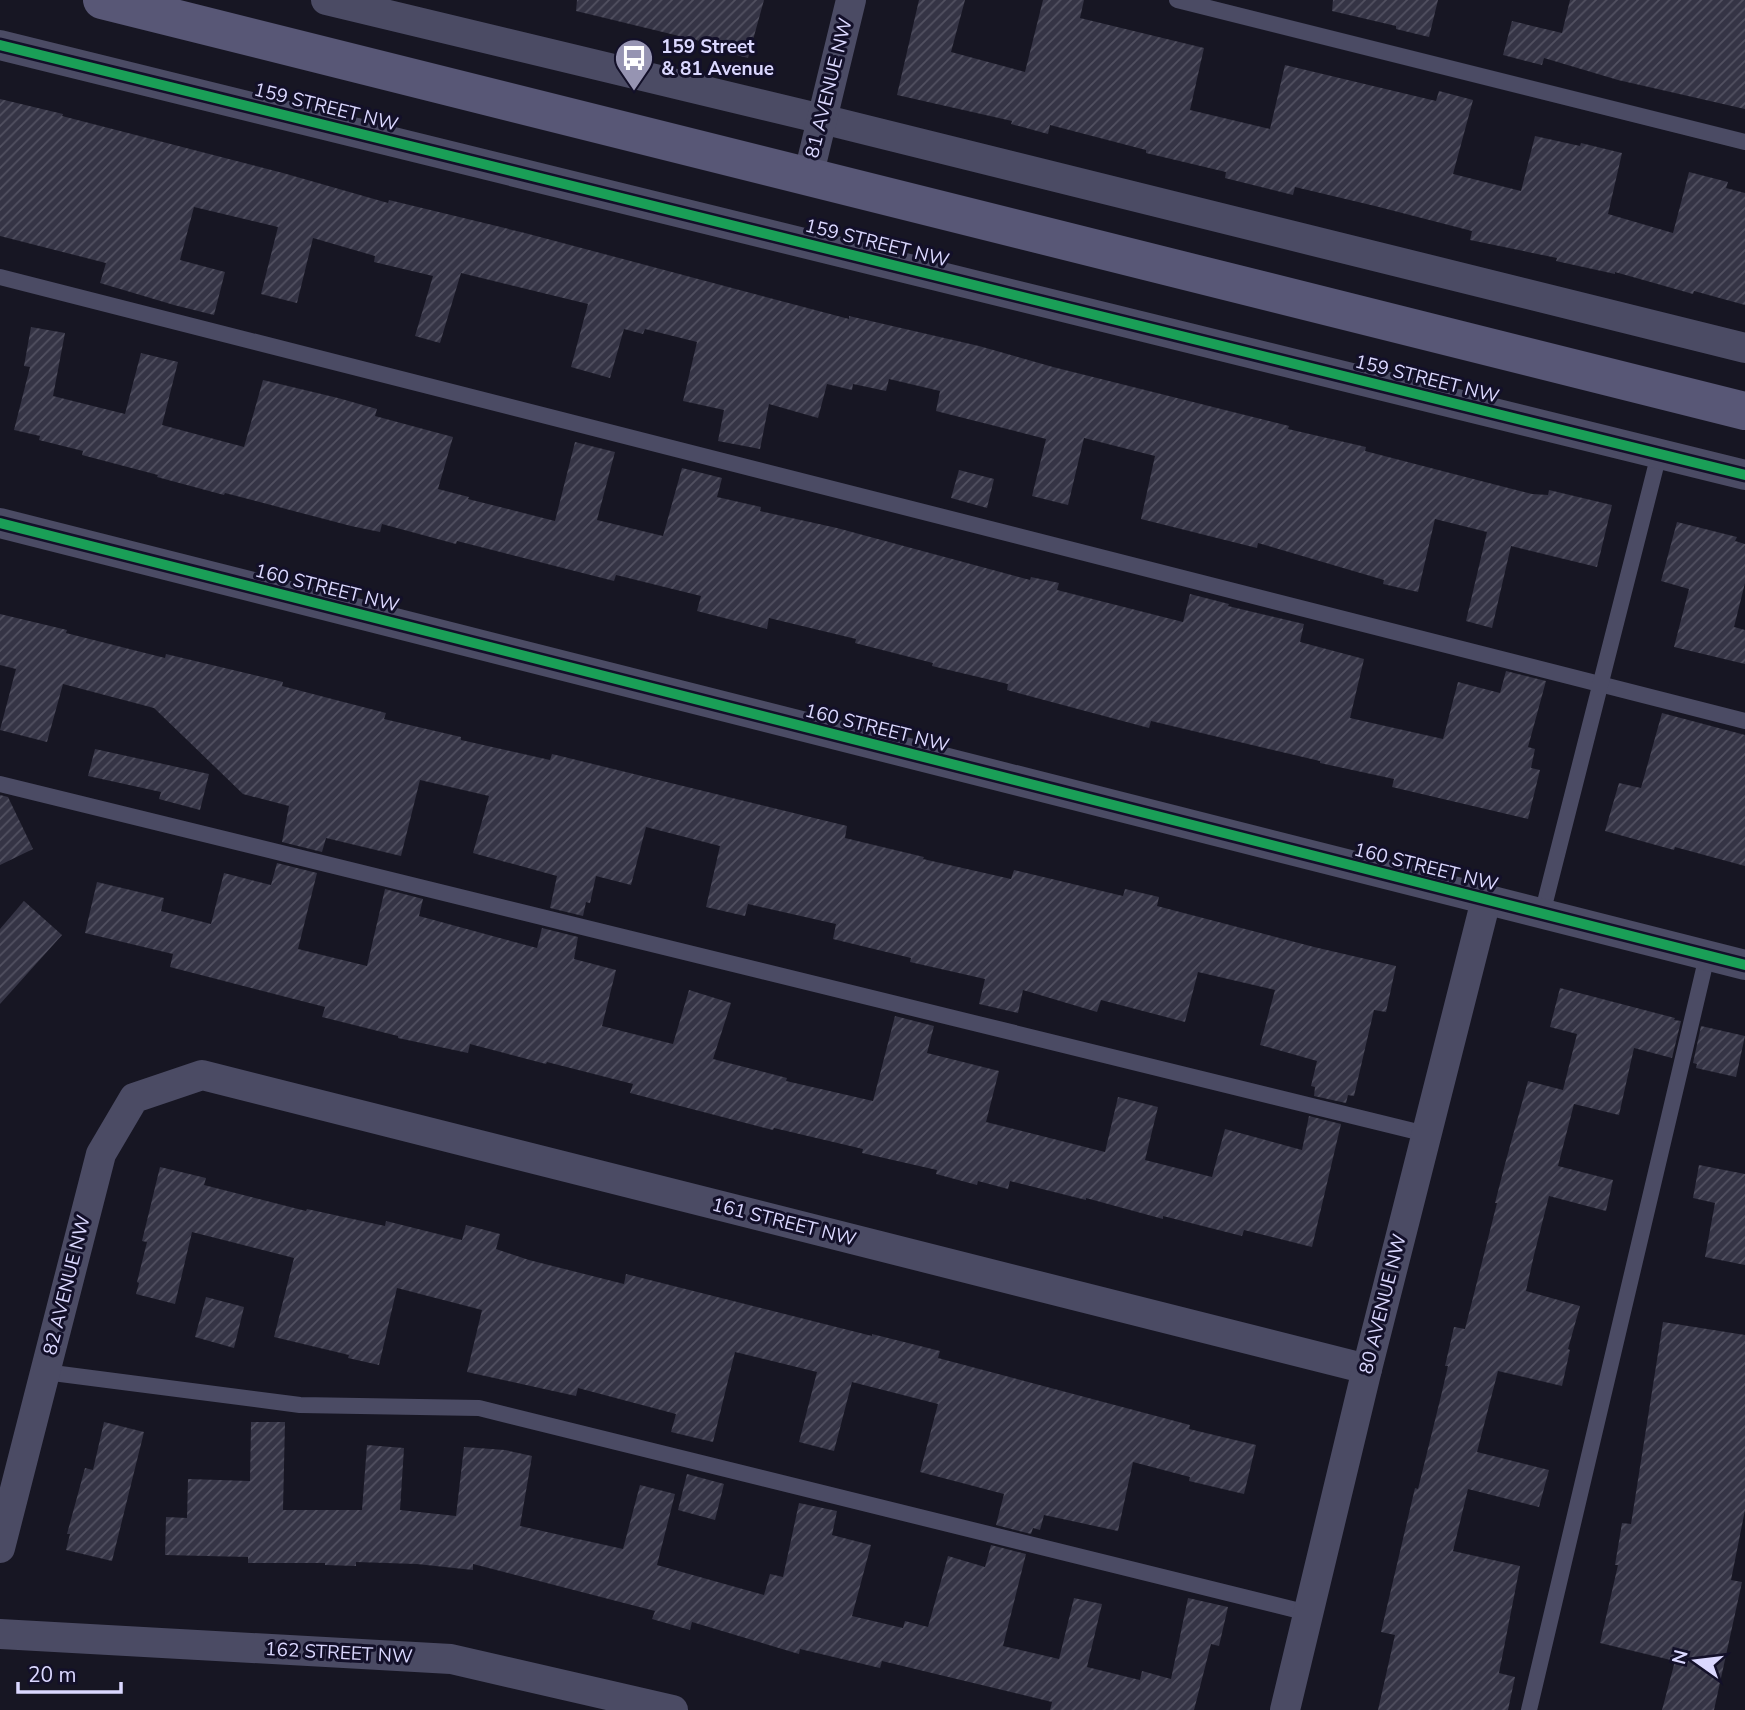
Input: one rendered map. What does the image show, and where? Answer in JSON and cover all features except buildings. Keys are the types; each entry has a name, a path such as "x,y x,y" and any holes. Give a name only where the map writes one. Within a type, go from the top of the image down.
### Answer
{"main road":[{"path":"102,0 1745,411"}],"street":[{"path":"326,0 822,119 1745,348"},
{"name":"81 AVENUE NW","path":"808,177 851,0"},
{"name":"159 STREET NW","path":"0,45 1745,475"},
{"name":"160 STREET NW","path":"0,523 1745,965"},
{"name":"80 AVENUE NW","path":"1285,1710 1367,1368 1486,900"},
{"name":"161 STREET NW","path":"202,1075 1367,1368"},
{"name":"82 AVENUE NW","path":"0,1548 101,1154 134,1098 202,1075"},
{"name":"162 STREET NW","path":"0,1634 451,1659 609,1703 673,1710"}],"lane":[{"path":"1177,0 1745,142"},
{"path":"0,277 1745,721"},
{"path":"1542,914 1659,454"},
{"path":"0,784 1426,1134"},
{"path":"1529,1710 1707,956"},
{"path":"45,1372 300,1405 479,1408 1308,1613"}],"cycle path":[{"path":"0,45 1745,475"},
{"path":"0,523 1745,965"}],"place":[{"name":"159 Street & 81 Avenue","path":"634,92"}]}
